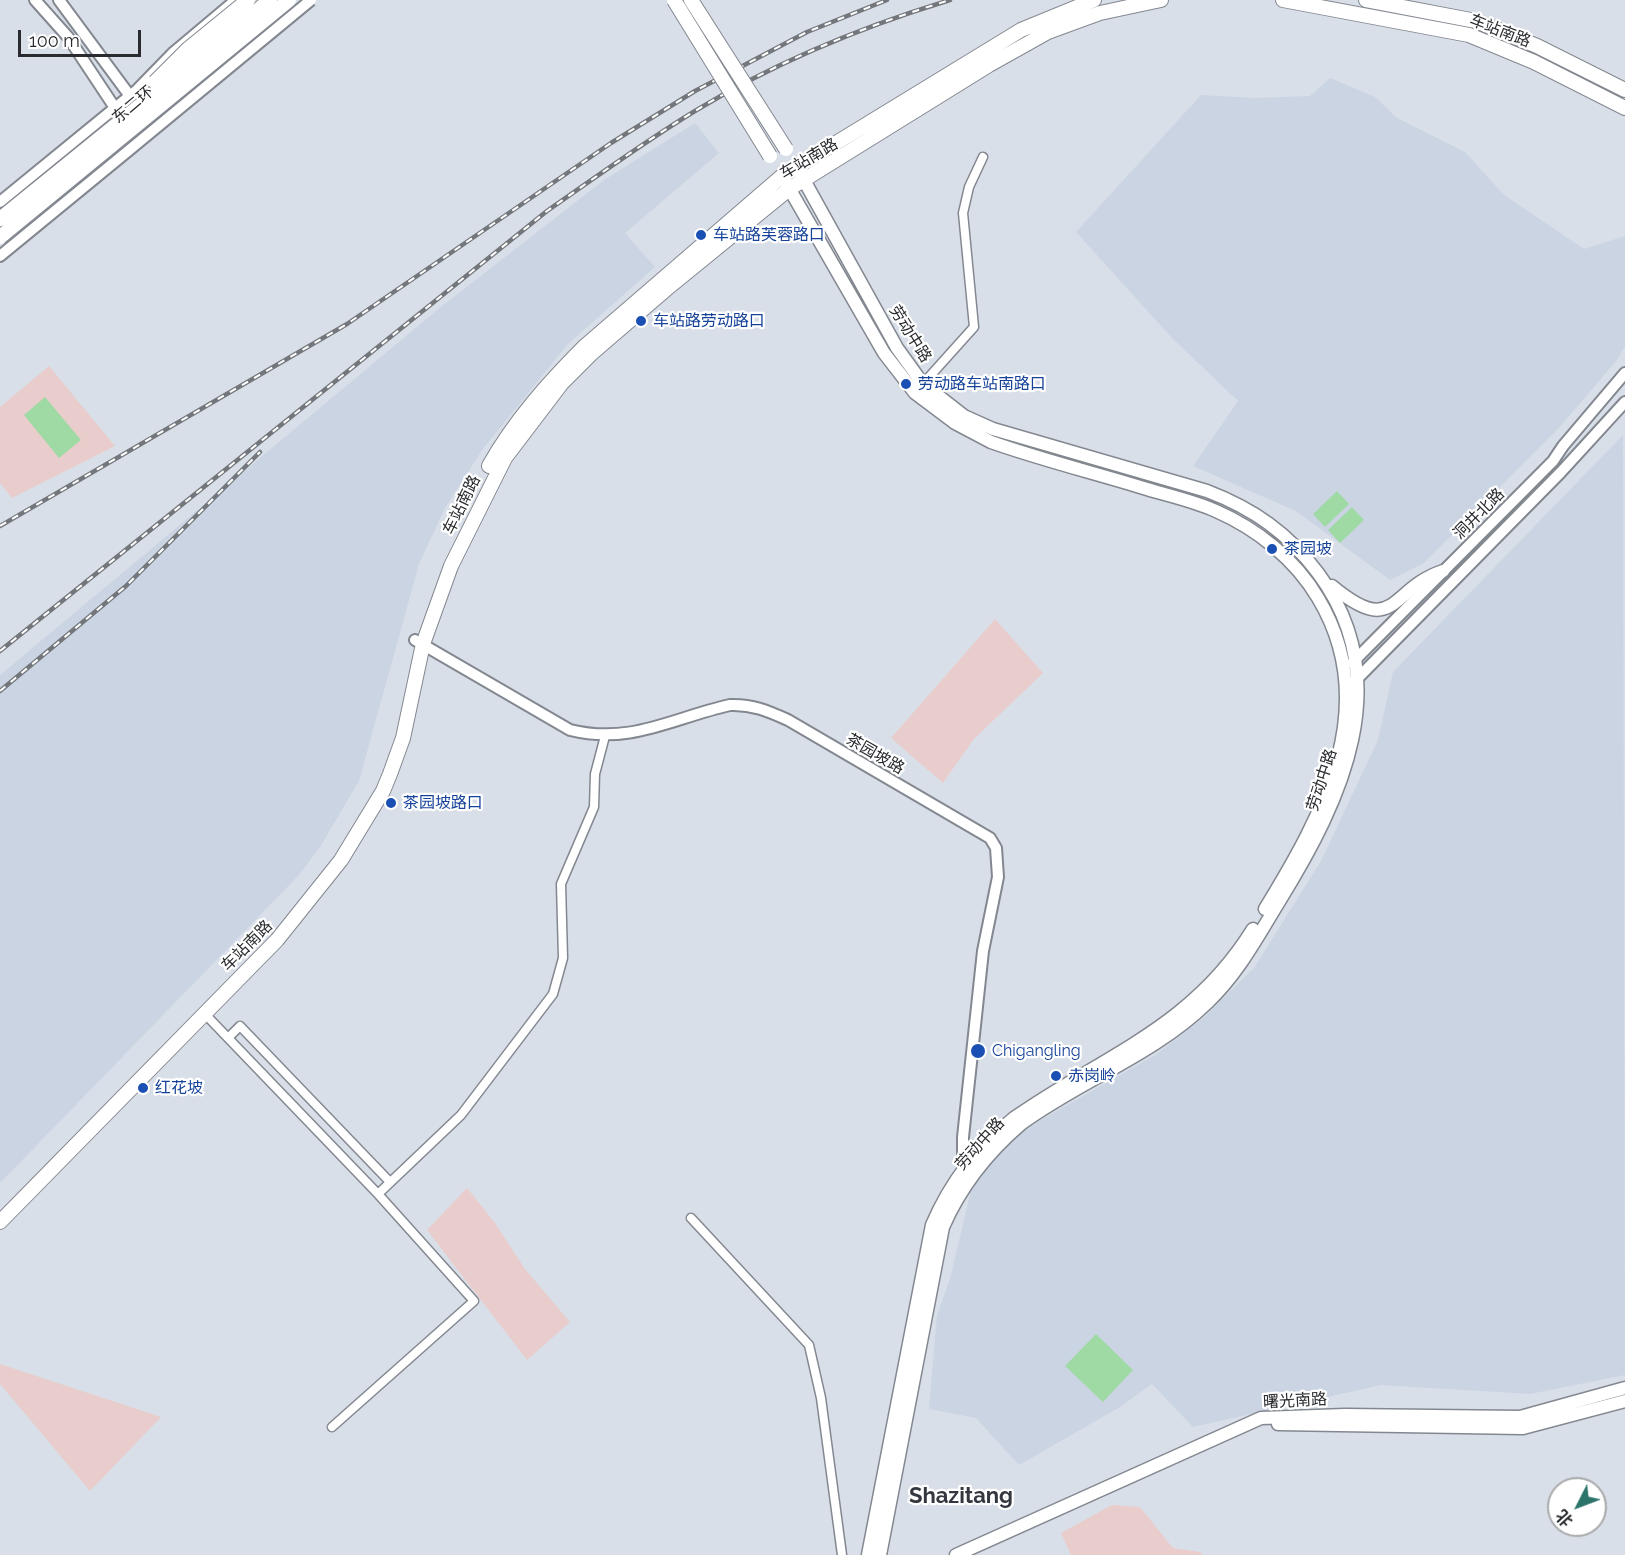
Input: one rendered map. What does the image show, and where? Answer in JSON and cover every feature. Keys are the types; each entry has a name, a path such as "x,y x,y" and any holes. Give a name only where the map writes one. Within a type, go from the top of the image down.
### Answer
{"main road":[{"path":"116,123 188,50 248,0"},
{"name":"东二环","path":"0,219 270,0"},
{"name":"东二环","path":"0,237 289,0"},
{"name":"劳动中路","path":"674,0 770,156 884,353 919,388 955,423 991,442 1199,504 1249,528 1282,554 1310,584 1330,620 1343,653 1346,670 1347,689 1342,741 1312,830 1240,949 1224,971 1199,997 1166,1024 1014,1118 964,1165 932,1225 868,1555"},
{"name":"劳动中路","path":"691,0 801,174 919,388 964,416 993,429 1228,499 1283,532 1322,578 1341,610 1357,659 1359,677 1349,753 1327,819 1303,863 1230,979 1180,1026 1022,1124 1000,1142 962,1189 943,1227 880,1555"},
{"name":"车站南路","path":"801,174 845,138 1021,30 1094,0"},
{"name":"车站南路","path":"0,1212 272,936 334,857 360,817 381,773 401,714 419,642 489,485 540,409 591,354 786,183 853,151 989,65 1048,32 1100,13 1161,0"},
{"name":"车站南路","path":"1283,0 1469,35 1534,62 1625,108"},
{"name":"车站南路","path":"1366,0 1476,21 1537,46 1625,90"},
{"path":"1322,578 1361,607 1381,610 1393,607 1427,577 1443,571"},
{"name":"车站南路","path":"0,1222 295,921 341,860 383,791 403,738 419,642"},
{"name":"曙光南路","path":"956,1555 1261,1418 1345,1415 1520,1417 1625,1388"},
{"name":"曙光南路","path":"974,1555 1262,1426 1523,1428 1625,1401"}],"street":[{"path":"35,0 68,37 115,108"},
{"path":"59,0 130,96"},
{"path":"0,202 130,96 174,52 236,0"},
{"path":"0,256 311,0"},
{"path":"919,388 974,327 963,213 969,188 982,157"},
{"name":"洞井北路","path":"1346,670 1554,461 1563,446 1625,374"},
{"name":"洞井北路","path":"1347,689 1561,472 1625,402"},
{"name":"茶园坡路","path":"419,642 570,730 605,736 640,732 730,705 745,704 764,709 788,720 990,838 996,848 998,877 983,951 963,1137 962,1189"},
{"path":"378,1194 461,1115 552,994 563,958 561,884 594,807 595,774 605,736"},
{"path":"204,1013 378,1194 474,1301 332,1427"},
{"path":"228,1038 240,1026 390,1182"},
{"path":"691,1218 809,1345 821,1398 842,1555"}],"shaded area":[{"path":"1330,78 1375,97 1397,118 1465,152 1504,195 1584,249 1625,236 1625,346 1617,360 1558,429 1424,563 1390,580 1296,511 1193,466 1238,401 1172,338 1076,232 1201,95 1255,98 1310,96"},
{"path":"695,123 719,153 625,233 655,267 568,344 482,450 445,508 419,564 359,781 320,847 299,875 0,1183 0,675 442,306 604,180"},
{"path":"49,366 115,446 12,498 0,483 0,407"},
{"path":"1623,435 1625,1375 1530,1394 1381,1385 1193,1427 1152,1384 1120,1407 1019,1465 976,1418 929,1409 937,1315 950,1279 971,1190 992,1160 1024,1131 1155,1055 1202,1019 1254,968 1321,861 1378,740 1393,672"},
{"path":"995,619 1043,673 974,739 943,783 891,738"},
{"path":"467,1188 495,1223 525,1269 570,1322 527,1360 427,1230"},
{"path":"0,1364 161,1417 90,1491 0,1384"},
{"path":"1112,1505 1140,1507 1173,1548 1200,1552 1203,1555 1071,1555 1061,1533"}],"green space":[{"path":"45,397 81,440 59,458 24,415"},
{"path":"1337,491 1349,504 1325,527 1313,514"},
{"path":"1352,507 1364,520 1340,543 1328,530"},
{"path":"1096,1334 1133,1370 1103,1402 1065,1366"}],"railway":[{"path":"0,526 347,324 611,143 695,91 807,32 887,0"},
{"path":"0,651 547,211 620,160 695,111 756,77 851,34 950,0"},
{"path":"0,691 126,586 260,452"}],"place":[{"name":"车站路芙蓉路口","path":"701,235"},
{"name":"车站路劳动路口","path":"641,321"},
{"name":"劳动路车站南路口","path":"906,384"},
{"name":"茶园坡","path":"1272,549"},
{"name":"茶园坡路口","path":"391,803"},
{"name":"Chigangling","path":"978,1051"},
{"name":"赤岗岭","path":"1056,1076"},
{"name":"红花坡","path":"143,1088"}],"district":[{"name":"Shazitang","path":"961,1496"}]}
